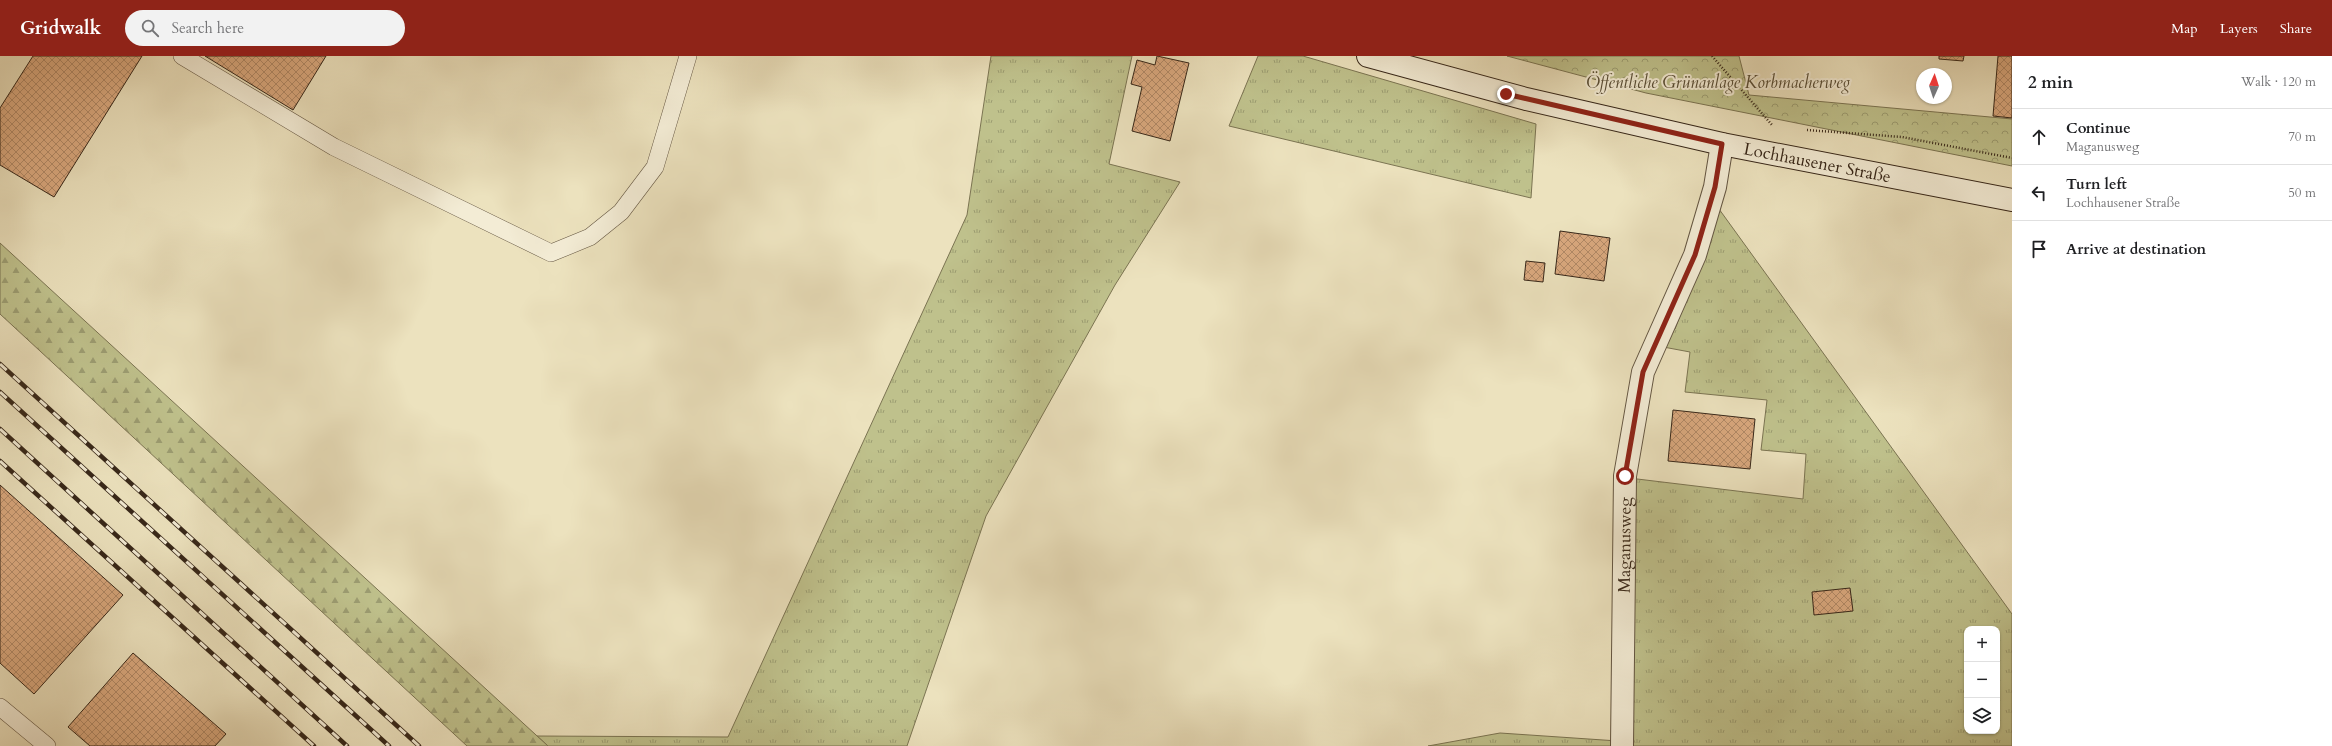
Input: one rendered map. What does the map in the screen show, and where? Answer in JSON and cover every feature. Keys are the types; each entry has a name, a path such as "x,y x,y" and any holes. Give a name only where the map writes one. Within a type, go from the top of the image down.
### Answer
{"main road":[{"name":"Lochhausener Straße","path":"1368,56 1526,99 1722,144 2012,200"},
{"name":"Maganusweg","path":"1622,746 1625,476 1643,372 1695,255 1715,187 1722,144"}],"lane":[{"path":"182,56 334,147 551,253 590,237 621,212 655,167 688,56"},
{"path":"0,707 47,746"}],"path":[{"path":"1712,56 1774,126"},
{"path":"1902,137 2012,158"}],"green space":[{"path":"991,56 1132,56 1109,164 1180,182 1115,285 986,516 907,746 548,746 537,736 728,737 967,215"},
{"path":"1258,56 1303,56 1536,124 1531,198 1229,126"},
{"name":"Öffentliche Grünanlage Korbmacherweg","path":"1507,56 1739,56 1749,95 2012,119 2012,166 1646,93"},
{"path":"1719,209 2012,614 2012,746 1629,746 1629,478 1803,499 1806,454 1761,450 1767,400 1685,392 1690,352 1658,346 1666,326 1675,329"},
{"path":"0,243 548,746 467,746 0,314"},
{"path":"1500,733 1618,741 1618,746 1428,746"}],"building":[{"path":"33,56 142,56 54,197 0,165 0,108"},
{"path":"205,56 326,56 293,110"},
{"path":"1157,56 1189,63 1170,141 1132,131 1142,87 1131,84 1137,60 1155,65"},
{"path":"1939,56 1964,56 1963,61 1939,59"},
{"path":"1998,56 2012,56 2012,118 1993,116"},
{"path":"1560,231 1610,238 1604,281 1555,274"},
{"path":"1526,261 1545,263 1543,282 1524,280"},
{"path":"1673,410 1755,419 1750,469 1668,461"},
{"path":"0,485 123,595 34,694 0,663"},
{"path":"1850,588 1853,611 1814,615 1812,592"},
{"path":"133,653 226,734 215,746 90,746 68,727"}],"railway":[{"path":"0,364 419,746"},
{"path":"0,392 389,746"},
{"path":"0,429 347,746"},
{"path":"0,461 314,746"}],"route":[{"path":"1506,94 1722,144 1715,187 1695,255 1643,372 1625,476"}]}
